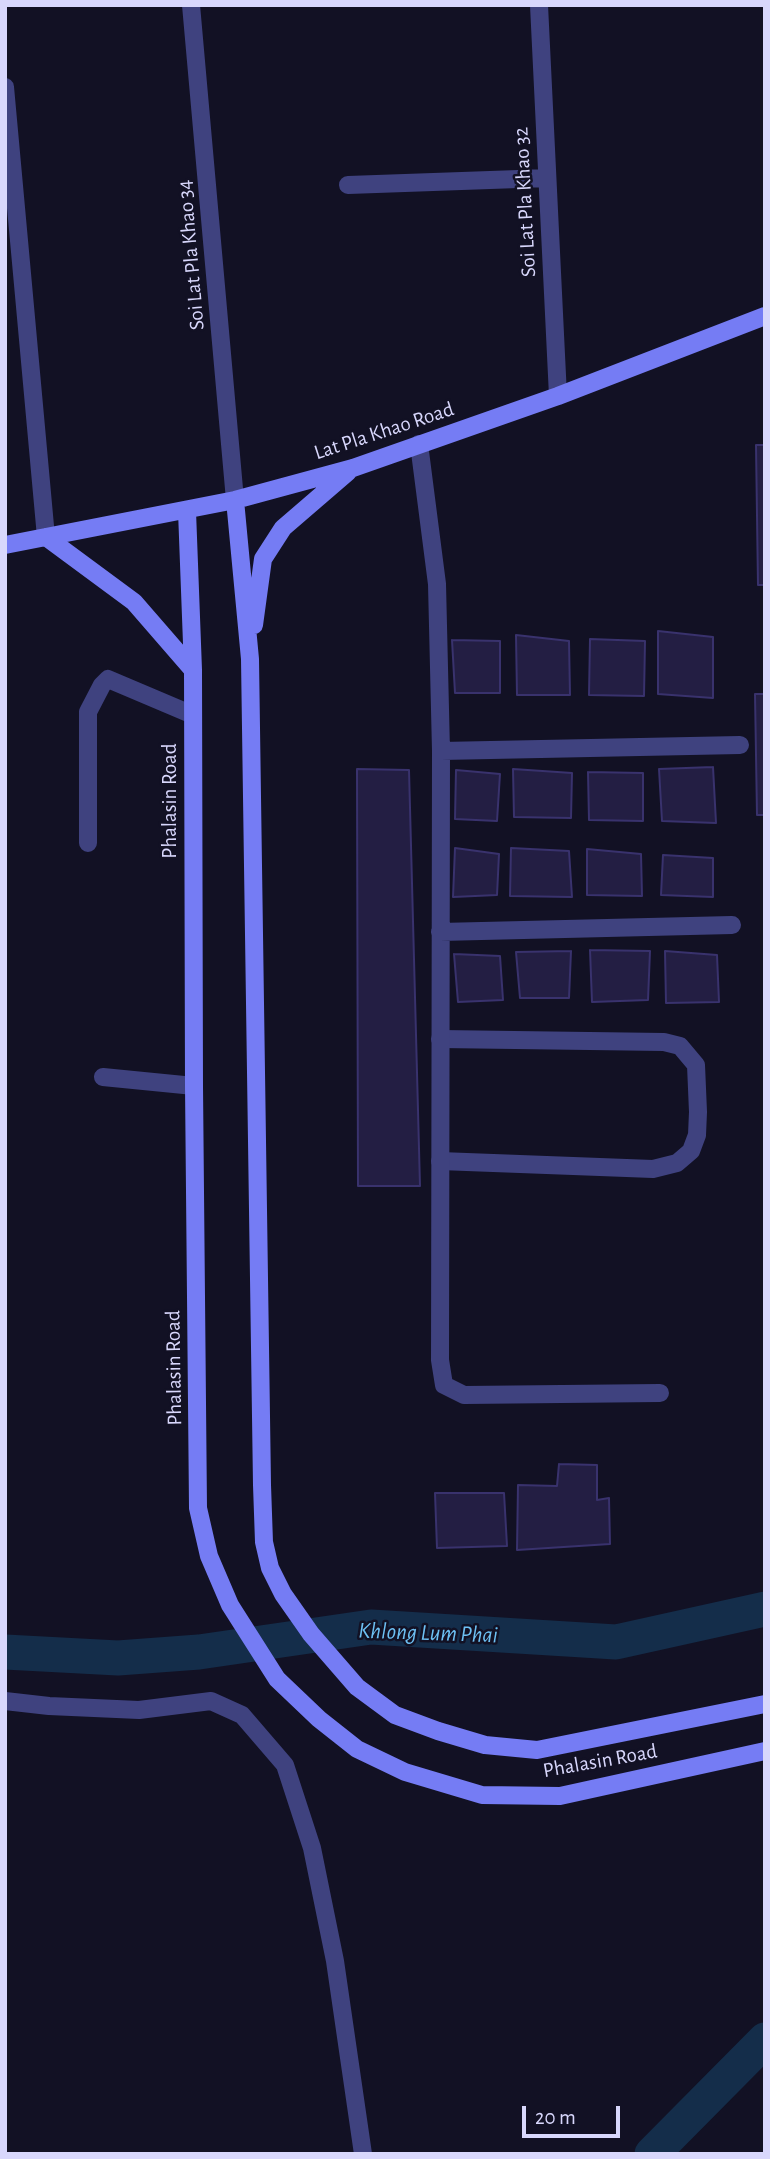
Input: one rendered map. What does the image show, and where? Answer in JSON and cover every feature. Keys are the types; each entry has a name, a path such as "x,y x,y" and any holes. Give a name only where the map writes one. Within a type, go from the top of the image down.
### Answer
{"main road":[{"name":"Lat Pla Khao Road","path":"5,545 187,511 354,468 558,396 765,316"},
{"path":"250,659 263,559 284,528 354,468"},
{"name":"Phalasin Road","path":"235,500 250,659 262,1485 264,1542 270,1568 283,1594 311,1634 357,1686 395,1714 485,1745 537,1750 765,1704"},
{"name":"Phalasin Road","path":"187,511 193,670 198,1508 209,1556 230,1605 277,1679 319,1719 357,1749 405,1772 482,1795 560,1796 765,1751"},
{"path":"46,537 134,602 193,670"}],"street":[{"name":"Soi Lat Pla Khao 34","path":"191,5 235,500"},
{"name":"Soi Lat Pla Khao 32","path":"539,5 558,396"},
{"path":"5,87 46,537"},
{"path":"348,185 547,178"},
{"path":"419,444 437,584 441,751 440,1360 444,1385 464,1395 660,1393"},
{"path":"89,843 88,712 102,685 108,679 193,715"},
{"path":"441,751 740,745"},
{"path":"440,932 732,925"},
{"path":"440,1038 664,1042 680,1046 696,1065 698,1112 697,1135 691,1151 677,1163 653,1169 440,1161"},
{"path":"103,1077 194,1087"},
{"path":"5,1701 48,1706 139,1710 211,1701 242,1715 285,1765 312,1848 335,1961 363,2154"}],"building":[{"path":"756,445 765,445 765,585 758,585"},
{"path":"658,631 713,637 713,698 658,694"},
{"path":"516,635 569,641 570,695 517,695"},
{"path":"590,639 645,641 644,696 589,695"},
{"path":"452,640 500,641 500,693 455,693"},
{"path":"755,694 765,694 765,815 757,815"},
{"path":"713,767 716,823 662,821 659,769"},
{"path":"357,769 409,770 420,1186 358,1186"},
{"path":"513,769 572,773 571,818 514,817"},
{"path":"456,770 500,774 497,821 455,819"},
{"path":"588,772 643,773 643,821 589,820"},
{"path":"455,848 499,854 497,895 453,897"},
{"path":"511,848 569,851 572,897 510,896"},
{"path":"587,849 641,854 642,896 587,895"},
{"path":"663,855 713,858 713,897 661,895"},
{"path":"590,950 650,951 648,1000 592,1002"},
{"path":"571,951 569,998 520,998 516,952"},
{"path":"665,951 717,955 719,1002 666,1003"},
{"path":"454,954 500,956 503,1000 458,1002"},
{"path":"559,1464 597,1465 597,1500 609,1498 610,1544 517,1550 518,1485 557,1486"},
{"path":"435,1493 504,1493 507,1546 437,1548"}],"waterway":[{"name":"Khlong Lum Phai","path":"5,1652 118,1658 199,1652 371,1627 616,1642 765,1609"},
{"path":"652,2154 765,2040"}]}
